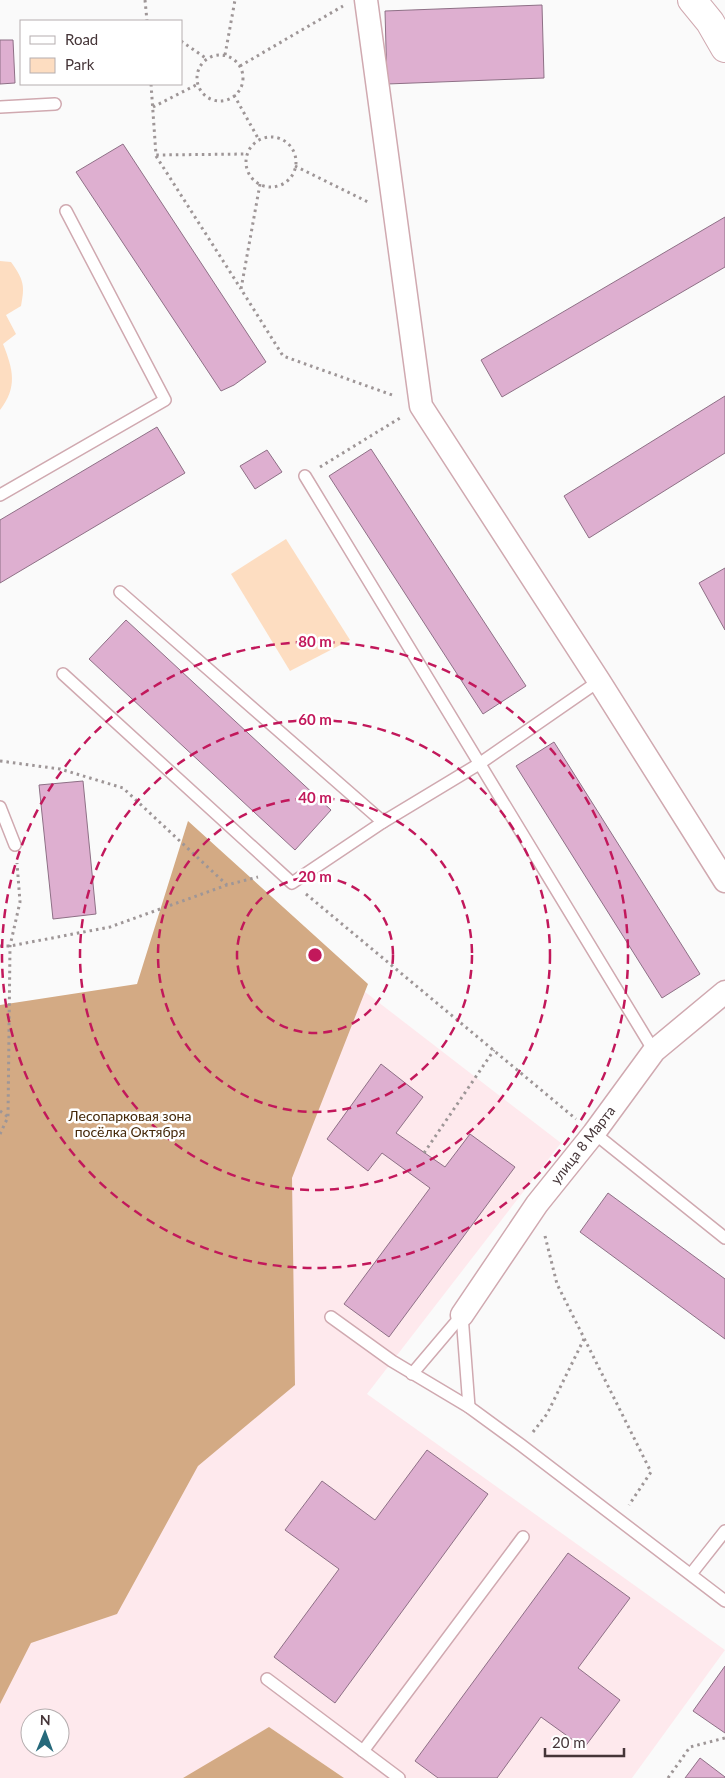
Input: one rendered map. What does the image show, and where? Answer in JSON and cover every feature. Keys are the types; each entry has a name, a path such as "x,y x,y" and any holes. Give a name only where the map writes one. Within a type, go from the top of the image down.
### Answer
{"street":[{"path":"692,0 710,22 725,48"},
{"path":"356,2 395,215 420,406 599,681 725,881"},
{"name":"улица 8 Марта","path":"462,1316 537,1204 594,1133 654,1051 725,992"}],"lane":[{"path":"0,107 55,104"},
{"path":"0,495 165,400 66,211"},
{"path":"305,476 478,764 654,1051"},
{"path":"120,592 383,822"},
{"path":"63,674 292,883 383,822 478,764 599,681"},
{"path":"0,807 15,845"},
{"path":"594,1133 725,1238"},
{"path":"412,1374 462,1316"},
{"path":"462,1316 468,1407"},
{"path":"331,1317 392,1361 468,1407 521,1445 725,1600"},
{"path":"691,1574 725,1531"},
{"path":"363,1752 523,1537"},
{"path":"267,1679 399,1778"}],"path":[{"path":"145,0 147,19"},
{"path":"225,55 235,0"},
{"path":"240,66 356,2"},
{"path":"182,42 207,59"},
{"path":"216,55 225,55 234,59 240,66 243,76 242,85 229,99 210,98 202,93 198,84 197,75 200,66 207,59 216,55"},
{"path":"153,108 198,84"},
{"path":"151,85 156,155 283,356 420,406"},
{"path":"234,95 259,140"},
{"path":"268,137 277,138 285,142 295,157 295,166 292,174 278,186 269,187 260,184 253,180 248,172 247,154 259,140 268,137"},
{"path":"156,155 247,154"},
{"path":"295,166 395,215"},
{"path":"241,289 260,184"},
{"path":"305,476 420,406"},
{"path":"0,761 60,769 123,788 227,885"},
{"path":"0,1134 8,1117 10,946 20,902 15,845"},
{"path":"0,946 10,946 110,927 227,885 280,872"},
{"path":"292,883 594,1133"},
{"path":"424,1152 494,1050"},
{"path":"0,1111 8,1117"},
{"path":"537,1204 557,1284 651,1472 619,1519"},
{"path":"521,1445 547,1414 584,1339"},
{"path":"668,1778 690,1747 725,1738"}],"shaded area":[{"path":"286,931 561,1143 367,1394 725,1650 632,1778 0,1778 0,1626"}],"green space":[{"path":"0,261 11,262 21,279 23,293 21,306 6,315 16,334 3,344 12,378 6,402 0,410"},
{"path":"286,539 350,640 290,671 231,574"},
{"name":"Лесопарковая зона посёлка Октября","path":"188,821 368,984 292,1178 295,1385 198,1466 117,1614 31,1643 0,1704 0,1005 137,984"},
{"path":"269,1727 344,1778 183,1778"}],"building":[{"path":"542,5 544,78 387,84 385,11"},
{"path":"0,40 13,40 15,83 0,84"},
{"path":"123,144 266,362 234,385 221,391 76,172"},
{"path":"725,217 725,267 502,397 481,360"},
{"path":"725,396 725,453 589,538 564,496"},
{"path":"157,427 185,473 0,583 0,520"},
{"path":"371,449 526,686 483,714 329,476"},
{"path":"267,450 282,472 255,489 240,466"},
{"path":"725,568 725,630 699,583"},
{"path":"126,620 331,810 295,850 89,659"},
{"path":"554,742 700,974 662,998 516,766"},
{"path":"83,781 96,914 53,919 39,785"},
{"path":"381,1064 423,1097 396,1133 445,1167 470,1134 515,1167 389,1337 344,1304 430,1188 382,1153 368,1171 327,1139"},
{"path":"608,1193 725,1279 725,1339 580,1232"},
{"path":"427,1450 488,1494 335,1703 274,1657 339,1569 285,1530 322,1481 375,1520"},
{"path":"568,1553 630,1598 578,1668 620,1700 584,1748 541,1717 497,1778 438,1778 415,1761"},
{"path":"725,1666 725,1733 693,1711"},
{"path":"700,1758 725,1777 725,1778 685,1778"}]}
